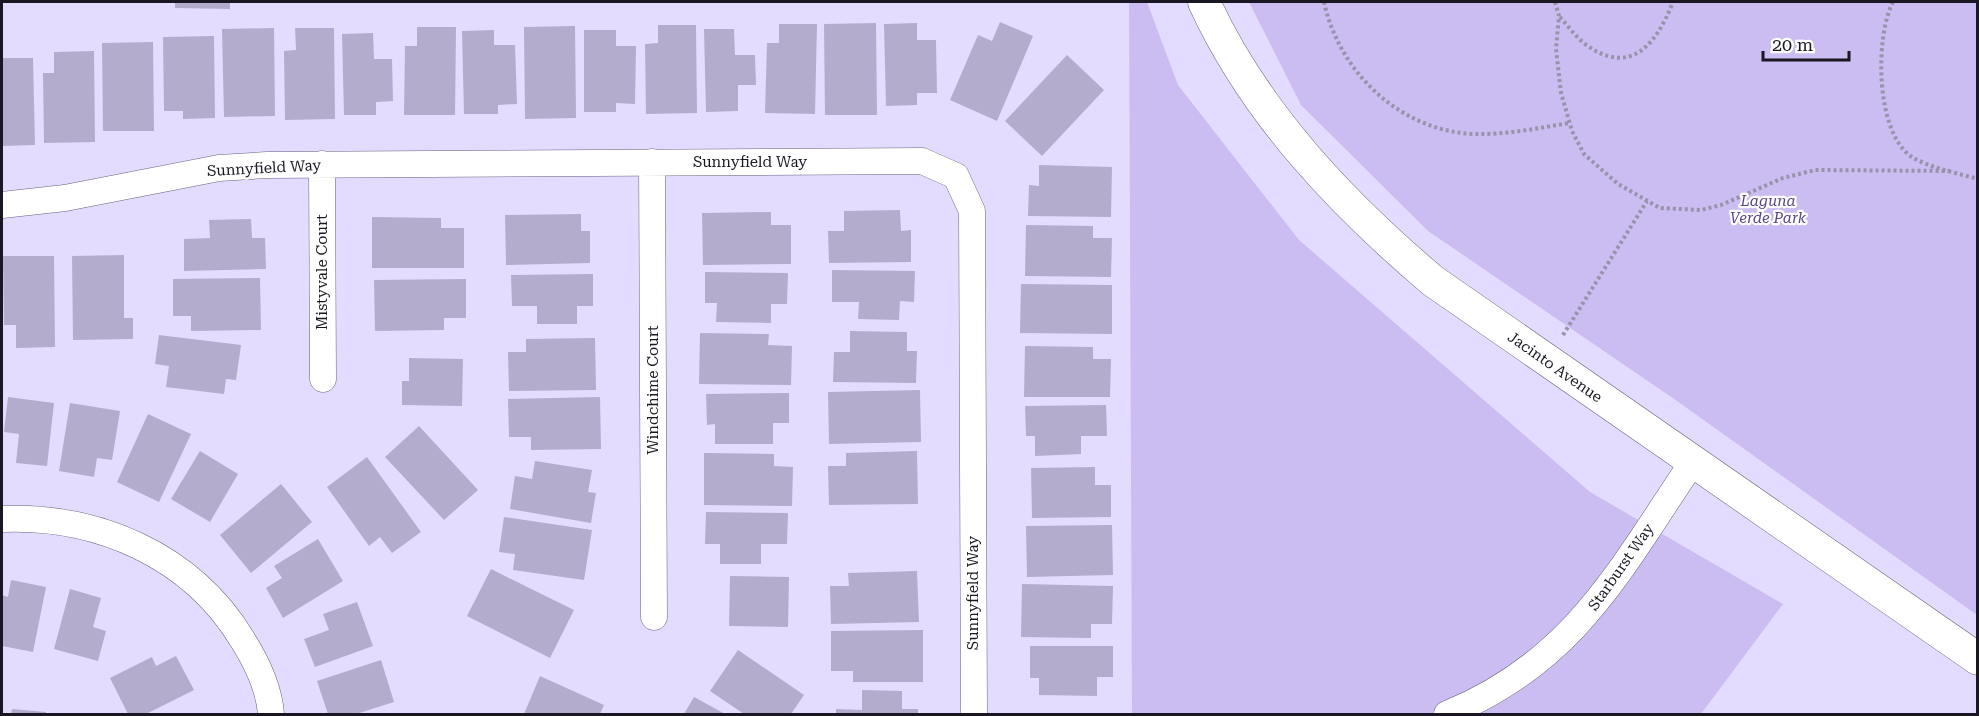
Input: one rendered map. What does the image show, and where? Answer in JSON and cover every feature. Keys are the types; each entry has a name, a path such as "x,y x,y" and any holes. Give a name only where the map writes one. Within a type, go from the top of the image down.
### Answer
{"street":[{"name":"Jacinto Avenue","path":"1204,2 1251,85 1284,131 1329,185 1379,236 1433,281 1692,464 1977,659"},
{"name":"Sunnyfield Way","path":"2,205 65,198 219,168 322,164 922,161 956,176 972,211 974,714"},
{"name":"Windchime Court","path":"652,162 654,617"},
{"name":"Mistyvale Court","path":"322,164 323,380"},
{"name":"Starburst Way","path":"1447,714 1479,701 1518,678 1557,647 1596,606 1692,464"},
{"path":"2,519 57,520 88,526 143,547 167,561 196,584 236,628 265,684 272,714"}],"path":[{"path":"1324,2 1341,49 1359,77 1391,105 1432,126 1474,134 1535,129 1569,123"},
{"path":"1555,2 1560,16 1584,44 1603,56 1626,58 1652,44 1662,29 1673,2"},
{"path":"1893,2 1885,16 1880,73 1892,134 1911,157 1977,179"},
{"path":"1560,16 1556,50 1561,93 1569,123 1584,154 1618,184 1660,208 1701,210 1721,206 1783,178 1815,170 1953,171"},
{"path":"1565,332 1647,201"}],"green space":[{"path":"1129,2 1147,2 1178,85 1299,240 1590,492 1783,604 1701,714 1132,714"},
{"name":"Laguna Verde Park","path":"1249,2 1977,2 1977,615 1677,401 1428,231 1301,105"}],"building":[{"path":"175,2 230,2 230,9 175,8"},
{"path":"1000,22 1033,36 997,121 950,100 978,35 992,41"},
{"path":"876,23 877,115 825,115 824,24"},
{"path":"917,23 917,40 936,40 937,93 917,93 917,105 886,106 884,24"},
{"path":"779,24 817,24 815,114 765,113 767,43 779,43"},
{"path":"658,25 696,25 697,113 646,114 645,44 658,43"},
{"path":"575,26 576,118 525,119 524,27"},
{"path":"417,27 456,27 455,115 404,115 405,46 417,46"},
{"path":"274,28 275,116 224,117 222,29"},
{"path":"295,28 334,28 335,119 285,120 284,51 296,50"},
{"path":"704,29 734,29 735,55 755,55 756,85 738,85 738,111 706,112"},
{"path":"494,30 494,45 515,45 517,104 498,105 498,114 464,114 462,31"},
{"path":"584,30 616,30 616,46 636,46 635,104 616,103 616,112 584,112"},
{"path":"373,33 374,59 392,59 393,101 376,102 376,115 344,115 342,34"},
{"path":"214,36 215,118 183,119 183,111 164,111 163,37"},
{"path":"153,42 154,131 103,131 102,43"},
{"path":"94,51 95,142 44,143 43,73 54,73 54,52"},
{"path":"1067,55 1104,90 1042,156 1005,121"},
{"path":"2,58 33,58 35,145 2,146"},
{"path":"1039,165 1112,167 1111,217 1028,216 1029,185 1039,186"},
{"path":"900,210 901,231 911,230 911,262 829,263 828,231 844,231 844,211"},
{"path":"771,212 771,225 791,225 791,264 703,265 702,213"},
{"path":"581,214 581,231 590,231 590,263 506,265 505,215"},
{"path":"372,217 441,218 441,228 464,228 464,268 372,268"},
{"path":"251,219 252,238 265,238 266,269 184,271 184,239 210,238 209,220"},
{"path":"1026,225 1093,226 1093,238 1112,238 1111,277 1025,276"},
{"path":"124,255 124,318 133,318 133,339 73,340 72,256"},
{"path":"3,256 54,256 55,347 16,348 16,325 4,325"},
{"path":"832,270 915,271 914,302 900,301 899,320 858,319 859,302 832,302"},
{"path":"705,272 788,273 787,304 771,304 771,323 716,322 717,303 705,303"},
{"path":"593,274 593,306 577,306 577,324 537,324 537,306 512,306 511,275"},
{"path":"260,278 261,330 191,331 191,316 173,316 173,279"},
{"path":"466,279 466,318 444,318 444,330 375,331 374,280"},
{"path":"1021,284 1112,285 1112,334 1020,333"},
{"path":"850,331 907,332 907,351 917,351 916,383 833,382 834,352 850,352"},
{"path":"700,333 769,334 768,345 792,346 791,385 699,384"},
{"path":"159,335 241,345 236,380 226,379 224,394 166,387 169,366 155,364"},
{"path":"595,338 596,390 509,391 508,352 526,352 526,339"},
{"path":"1025,346 1093,347 1093,359 1111,359 1110,397 1024,397"},
{"path":"409,358 463,359 462,406 402,405 402,381 409,381"},
{"path":"920,390 921,442 829,444 828,392"},
{"path":"789,393 789,423 773,423 773,444 715,444 715,424 707,425 706,394"},
{"path":"8,397 54,403 47,466 16,463 19,434 4,432"},
{"path":"600,397 601,449 531,450 531,437 509,437 508,399"},
{"path":"70,403 120,411 112,460 97,458 94,477 59,471"},
{"path":"1106,405 1107,436 1081,436 1081,454 1035,456 1035,436 1026,436 1025,406"},
{"path":"148,414 191,434 159,502 117,482"},
{"path":"419,426 478,490 444,520 385,457"},
{"path":"200,451 238,474 210,522 171,499"},
{"path":"917,451 918,504 829,505 828,466 846,466 846,453"},
{"path":"704,453 774,454 774,466 793,467 792,506 704,505"},
{"path":"367,457 421,532 392,553 380,537 369,546 327,487"},
{"path":"535,461 592,470 588,492 596,493 591,523 510,509 515,476 532,479"},
{"path":"1095,467 1095,485 1111,485 1111,517 1032,518 1031,468"},
{"path":"281,484 312,522 251,573 220,535"},
{"path":"706,512 788,513 787,544 761,544 761,564 720,564 720,544 705,544"},
{"path":"504,517 592,530 584,580 513,570 515,554 499,552"},
{"path":"1112,525 1113,575 1027,577 1026,526"},
{"path":"318,539 343,581 283,618 266,588 282,578 274,566"},
{"path":"491,569 574,610 550,658 467,616"},
{"path":"917,571 919,622 831,624 830,586 849,586 848,573"},
{"path":"730,576 789,577 788,627 729,626"},
{"path":"11,580 46,587 33,652 2,646 2,595 8,597"},
{"path":"1022,584 1113,586 1112,624 1091,624 1091,638 1021,637"},
{"path":"70,589 101,598 93,627 106,631 98,661 54,649"},
{"path":"357,602 373,646 315,667 304,639 329,630 323,614"},
{"path":"923,630 923,682 853,682 853,671 831,671 831,631"},
{"path":"1030,646 1113,646 1113,677 1097,677 1097,696 1039,695 1039,678 1030,678"},
{"path":"738,650 804,695 791,714 744,714 710,691"},
{"path":"176,656 194,690 146,714 128,714 110,678 152,657 156,666"},
{"path":"381,660 394,702 356,714 328,714 317,681"},
{"path":"540,676 604,705 600,714 524,714"},
{"path":"862,690 902,691 902,709 918,709 918,714 836,714 836,709 862,710"},
{"path":"694,697 725,714 684,714"},
{"path":"12,709 46,712 46,714 11,714"}]}
